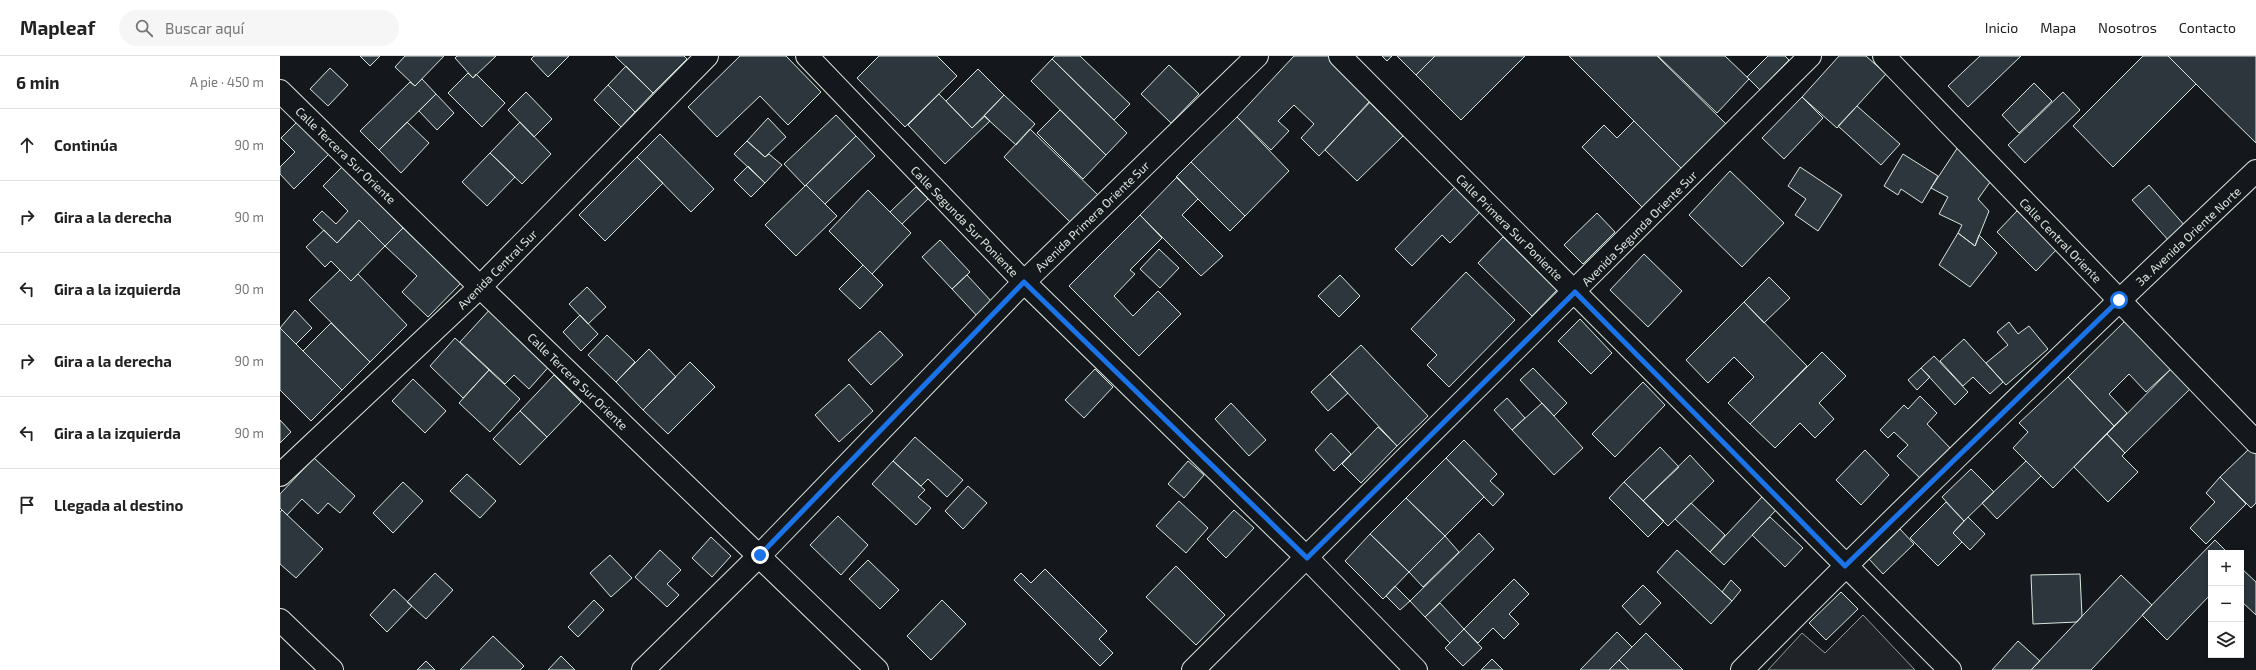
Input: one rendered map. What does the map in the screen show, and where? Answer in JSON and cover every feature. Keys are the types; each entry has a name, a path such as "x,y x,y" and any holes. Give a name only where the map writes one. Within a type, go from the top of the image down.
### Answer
{"street":[{"name":"Avenida Central Sur","path":"280,475 480,287 707,56"},
{"name":"Calle Segunda Sur Poniente","path":"807,56 1024,282 1307,558 1416,670"},
{"name":"Avenida Primera Oriente Sur","path":"643,670 760,555 1024,282 1257,56"},
{"name":"Calle Primera Sur Poniente","path":"1340,56 1950,670"},
{"name":"Avenida Segunda Oriente Sur","path":"1194,670 1575,292 1810,56"},
{"name":"Calle Central Oriente","path":"1884,56 2256,442"},
{"name":"Calle Tercera Sur Oriente","path":"280,91 480,287 760,555 877,670"},
{"name":"3a. Avenida Oriente Norte","path":"1742,670 1845,566 2119,300 2256,171"},
{"path":"280,620 332,670"}],"shaded area":[{"path":"1863,615 1915,670 1768,670 1802,633 1825,653"}],"building":[{"path":"360,56 380,56 370,66"},
{"path":"405,56 444,56 415,86 395,67"},
{"path":"457,56 496,56 473,78 455,58"},
{"path":"534,56 569,56 548,77 531,59"},
{"path":"615,56 684,56 687,59 653,93"},
{"path":"740,56 786,56 821,92 788,125 760,96 717,137 688,107"},
{"path":"879,56 937,56 957,76 905,127 857,78"},
{"path":"1055,56 1080,56 1130,104 1114,120 1052,59"},
{"path":"1294,56 1328,56 1373,99 1319,156 1301,138 1314,124 1294,105 1278,121 1289,131 1271,150 1237,117"},
{"path":"1382,56 1392,56 1387,61"},
{"path":"1397,56 1435,56 1416,75"},
{"path":"1435,56 1525,56 1461,120 1416,75"},
{"path":"1569,56 1657,56 1726,124 1682,169"},
{"path":"1658,56 1725,56 1749,79 1717,113"},
{"path":"1768,56 1785,56 1789,60 1760,90 1747,77"},
{"path":"1839,56 1866,56 1886,74 1837,128 1802,97"},
{"path":"1980,56 2021,56 1968,107 1948,86"},
{"path":"2143,56 2168,56 2196,84 2113,167 2073,126"},
{"path":"2168,56 2256,56 2256,143 2196,84"},
{"path":"1052,59 1127,133 1106,155 1031,81"},
{"path":"1169,65 1199,94 1171,123 1141,94"},
{"path":"626,66 653,93 635,112 608,85"},
{"path":"330,68 348,85 328,106 310,89"},
{"path":"978,69 1004,95 972,128 946,101"},
{"path":"468,73 473,78 476,74 505,103 482,127 448,93"},
{"path":"422,79 436,94 379,150 360,131 410,82 415,86"},
{"path":"2034,83 2052,101 2019,133 2002,115"},
{"path":"608,85 635,112 621,127 594,100"},
{"path":"526,92 552,119 534,137 508,110"},
{"path":"2063,92 2080,110 2025,163 2008,145"},
{"path":"436,94 454,113 437,130 419,111"},
{"path":"939,94 972,128 985,116 990,121 945,164 908,125"},
{"path":"1004,95 1035,124 1016,145 984,116"},
{"path":"1802,97 1823,118 1784,159 1762,138"},
{"path":"1369,102 1403,136 1357,181 1325,150"},
{"path":"1857,106 1900,144 1881,165 1838,126"},
{"path":"1060,110 1106,155 1083,179 1037,133"},
{"path":"836,115 856,136 805,186 784,164"},
{"path":"1237,117 1289,171 1245,216 1191,162"},
{"path":"768,118 786,137 765,157 747,141"},
{"path":"1634,121 1682,169 1643,208 1582,147 1604,125 1617,138"},
{"path":"297,122 329,154 294,189 280,174 280,167 295,152 281,138"},
{"path":"407,122 429,143 401,173 379,150"},
{"path":"520,122 551,154 522,184 490,153"},
{"path":"1030,129 1098,195 1071,223 1004,157"},
{"path":"660,134 714,189 691,212 637,157"},
{"path":"856,136 875,156 825,204 806,185"},
{"path":"747,141 765,157 769,154 782,165 765,183 734,154"},
{"path":"1960,144 1993,178 1978,199 1989,211 1975,246 1958,233 1962,225 1939,214 1948,197 1931,188"},
{"path":"490,153 515,177 487,206 462,182"},
{"path":"1903,154 1938,176 1922,203 1901,189 1898,195 1884,186"},
{"path":"637,157 663,183 605,241 579,215"},
{"path":"1191,162 1245,216 1230,231 1176,177"},
{"path":"748,166 765,183 751,197 734,180"},
{"path":"342,167 403,228 385,246 359,220 337,243 313,220 322,211 336,224 348,211 323,186"},
{"path":"1800,167 1842,195 1818,231 1795,215 1806,199 1788,186"},
{"path":"1730,171 1784,223 1742,267 1689,215"},
{"path":"1177,177 1198,199 1182,215 1223,256 1201,276 1140,215"},
{"path":"806,185 837,216 796,256 765,225"},
{"path":"2149,185 2186,227 2170,242 2132,200"},
{"path":"916,187 928,199 902,224 890,212"},
{"path":"1455,187 1480,212 1450,243 1442,235 1412,266 1395,249"},
{"path":"868,190 911,233 872,274 829,231"},
{"path":"2017,211 2057,249 2036,271 1997,232"},
{"path":"1597,213 1615,232 1583,264 1564,245"},
{"path":"1140,215 1162,238 1130,270 1135,274 1114,296 1133,316 1158,291 1181,314 1139,356 1069,286"},
{"path":"359,220 385,246 351,281 331,261 325,267 306,247 324,230 337,243"},
{"path":"403,228 461,283 428,317 402,292 417,276 385,246"},
{"path":"1958,233 1975,246 1979,235 1997,253 1970,287 1939,265"},
{"path":"1503,237 1557,290 1532,316 1478,263"},
{"path":"940,240 970,272 952,289 922,257"},
{"path":"1159,249 1179,268 1160,288 1140,269"},
{"path":"1644,254 1682,291 1648,327 1610,290"},
{"path":"863,265 883,285 860,309 839,289"},
{"path":"340,270 351,281 358,274 407,325 370,362 309,300"},
{"path":"1466,272 1515,320 1449,387 1427,365 1437,355 1411,329"},
{"path":"967,275 992,302 978,317 952,289"},
{"path":"1340,275 1360,296 1339,317 1318,296"},
{"path":"1769,277 1790,298 1764,323 1744,302"},
{"path":"587,287 606,307 588,324 569,304"},
{"path":"1744,302 1807,366 1750,424 1728,403 1754,377 1734,357 1708,383 1686,360"},
{"path":"493,306 553,362 529,389 514,375 505,384 460,342"},
{"path":"295,310 312,328 296,344 280,328"},
{"path":"580,315 598,334 581,351 563,332"},
{"path":"1580,319 1612,353 1591,374 1558,341"},
{"path":"2126,320 2172,368 2146,392 2129,374 2109,394 2127,413 2114,426 2068,377"},
{"path":"2009,322 2018,334 2029,326 2048,349 2006,385 1986,363 2008,345 1997,332"},
{"path":"331,323 370,362 342,390 303,351"},
{"path":"280,328 342,390 311,421 280,390"},
{"path":"880,331 903,355 871,385 848,360"},
{"path":"607,335 635,362 616,382 588,355"},
{"path":"455,338 489,370 463,398 430,366"},
{"path":"1964,339 2003,382 1990,394 1973,377 1963,386 1940,361"},
{"path":"1361,345 1428,416 1397,446 1330,374"},
{"path":"649,349 676,377 643,410 616,382"},
{"path":"1822,352 1846,376 1819,403 1834,419 1815,438 1800,423 1775,448 1750,424"},
{"path":"1934,356 1968,392 1955,405 1921,368"},
{"path":"690,362 715,387 668,434 643,410"},
{"path":"1533,368 1567,403 1554,416 1520,380"},
{"path":"1921,368 1930,377 1917,390 1908,380"},
{"path":"2172,368 2191,388 2125,453 2107,434"},
{"path":"1095,369 1113,387 1084,418 1065,400"},
{"path":"489,370 520,399 490,432 459,403"},
{"path":"1330,374 1348,393 1328,411 1311,392"},
{"path":"554,375 581,402 547,437 520,411"},
{"path":"2068,377 2114,426 2053,488 2013,448 2028,432 2019,423"},
{"path":"413,379 446,411 425,433 392,401"},
{"path":"1643,382 1665,405 1615,457 1592,434"},
{"path":"849,384 873,411 839,442 815,415"},
{"path":"1920,396 1937,413 1927,424 1951,449 1921,479 1897,456 1908,445 1894,432 1888,438 1880,430 1904,405 1908,409"},
{"path":"1507,398 1525,418 1512,430 1494,410"},
{"path":"1231,403 1266,440 1249,456 1215,419"},
{"path":"1542,403 1583,448 1554,475 1512,430"},
{"path":"520,411 547,437 520,465 493,439"},
{"path":"280,420 291,432 280,443"},
{"path":"1378,427 1397,446 1361,483 1342,464"},
{"path":"1331,433 1351,454 1334,471 1315,450"},
{"path":"2107,434 2125,453 2122,456 2138,472 2108,502 2074,467"},
{"path":"915,437 963,480 947,497 928,479 921,486 893,461"},
{"path":"1464,440 1497,474 1490,481 1504,494 1493,506 1446,458"},
{"path":"1660,447 1679,467 1643,501 1624,482"},
{"path":"2251,447 2256,452 2256,503 2251,508 2220,477"},
{"path":"1865,450 1889,475 1861,505 1836,480"},
{"path":"1690,455 1714,481 1668,526 1643,501"},
{"path":"314,458 355,496 340,513 328,503 318,514 302,499 287,515 280,508 280,494"},
{"path":"1446,458 1484,497 1445,536 1406,498"},
{"path":"893,461 925,490 918,497 931,508 916,525 872,484"},
{"path":"1188,461 1204,475 1184,498 1168,484"},
{"path":"2026,461 2041,476 1997,519 1982,503"},
{"path":"1971,469 1994,492 1964,521 1942,497"},
{"path":"467,474 496,501 480,518 450,491"},
{"path":"2220,477 2246,504 2206,544 2190,528 2215,502 2206,493"},
{"path":"403,482 423,501 393,533 373,513"},
{"path":"1624,482 1664,521 1648,537 1609,498"},
{"path":"968,486 987,503 963,529 945,511"},
{"path":"1762,497 1776,510 1724,565 1710,552"},
{"path":"1406,498 1445,536 1409,572 1370,534"},
{"path":"1179,501 1208,528 1186,553 1156,526"},
{"path":"1946,502 1964,521 1953,533 1962,542 1938,566 1910,538"},
{"path":"1691,503 1725,535 1710,552 1675,519"},
{"path":"282,510 323,549 296,578 280,564 280,512"},
{"path":"1234,510 1254,528 1226,558 1207,539"},
{"path":"838,516 868,545 841,575 810,545"},
{"path":"1770,517 1803,548 1785,567 1752,535"},
{"path":"1968,517 1985,534 1970,550 1953,533"},
{"path":"1900,529 1914,544 1883,574 1869,559"},
{"path":"1479,533 1494,549 1425,617 1410,601"},
{"path":"1370,534 1409,572 1383,599 1345,561"},
{"path":"1445,536 1459,552 1423,587 1409,572"},
{"path":"711,537 731,556 712,577 692,558"},
{"path":"2215,540 2225,550 2208,550 2208,597 2167,640 2142,615"},
{"path":"660,550 681,570 667,584 679,595 667,607 635,577"},
{"path":"1677,550 1732,601 1711,624 1657,572"},
{"path":"610,555 632,578 611,597 590,573"},
{"path":"868,560 899,590 880,609 849,579"},
{"path":"1176,566 1225,615 1196,645 1146,597"},
{"path":"1045,569 1107,631 1099,639 1113,653 1100,666 1014,580 1021,573 1031,583"},
{"path":"2244,571 2256,582 2256,615 2244,604"},
{"path":"435,573 453,590 426,619 407,602"},
{"path":"2080,574 2082,616 2077,622 2033,624 2031,575"},
{"path":"2121,575 2152,605 2091,670 2031,670"},
{"path":"1514,579 1529,594 1509,614 1519,624 1504,639 1493,628 1478,643 1464,629"},
{"path":"1731,580 1741,590 1732,601 1722,592"},
{"path":"1643,585 1661,603 1640,625 1622,606"},
{"path":"1395,586 1410,601 1400,610 1386,596"},
{"path":"394,589 412,606 387,632 370,615"},
{"path":"1841,592 1858,609 1826,640 1809,623"},
{"path":"594,600 604,610 578,637 568,627"},
{"path":"942,600 966,624 931,660 907,636"},
{"path":"1440,603 1464,629 1450,643 1425,617"},
{"path":"1464,629 1482,648 1463,666 1445,648"},
{"path":"1617,632 1632,647 1609,670 1580,670"},
{"path":"1646,633 1683,670 1629,670 1619,660"},
{"path":"493,636 524,666 520,670 460,670"},
{"path":"2018,641 2040,661 2031,670 1992,670"},
{"path":"561,656 575,670 548,670"},
{"path":"1492,659 1503,670 1481,670"},
{"path":"1619,660 1629,670 1609,670"},
{"path":"426,661 435,670 417,670"}],"route":[{"path":"760,555 1024,282 1307,558 1575,292 1845,566 2119,300"}]}
